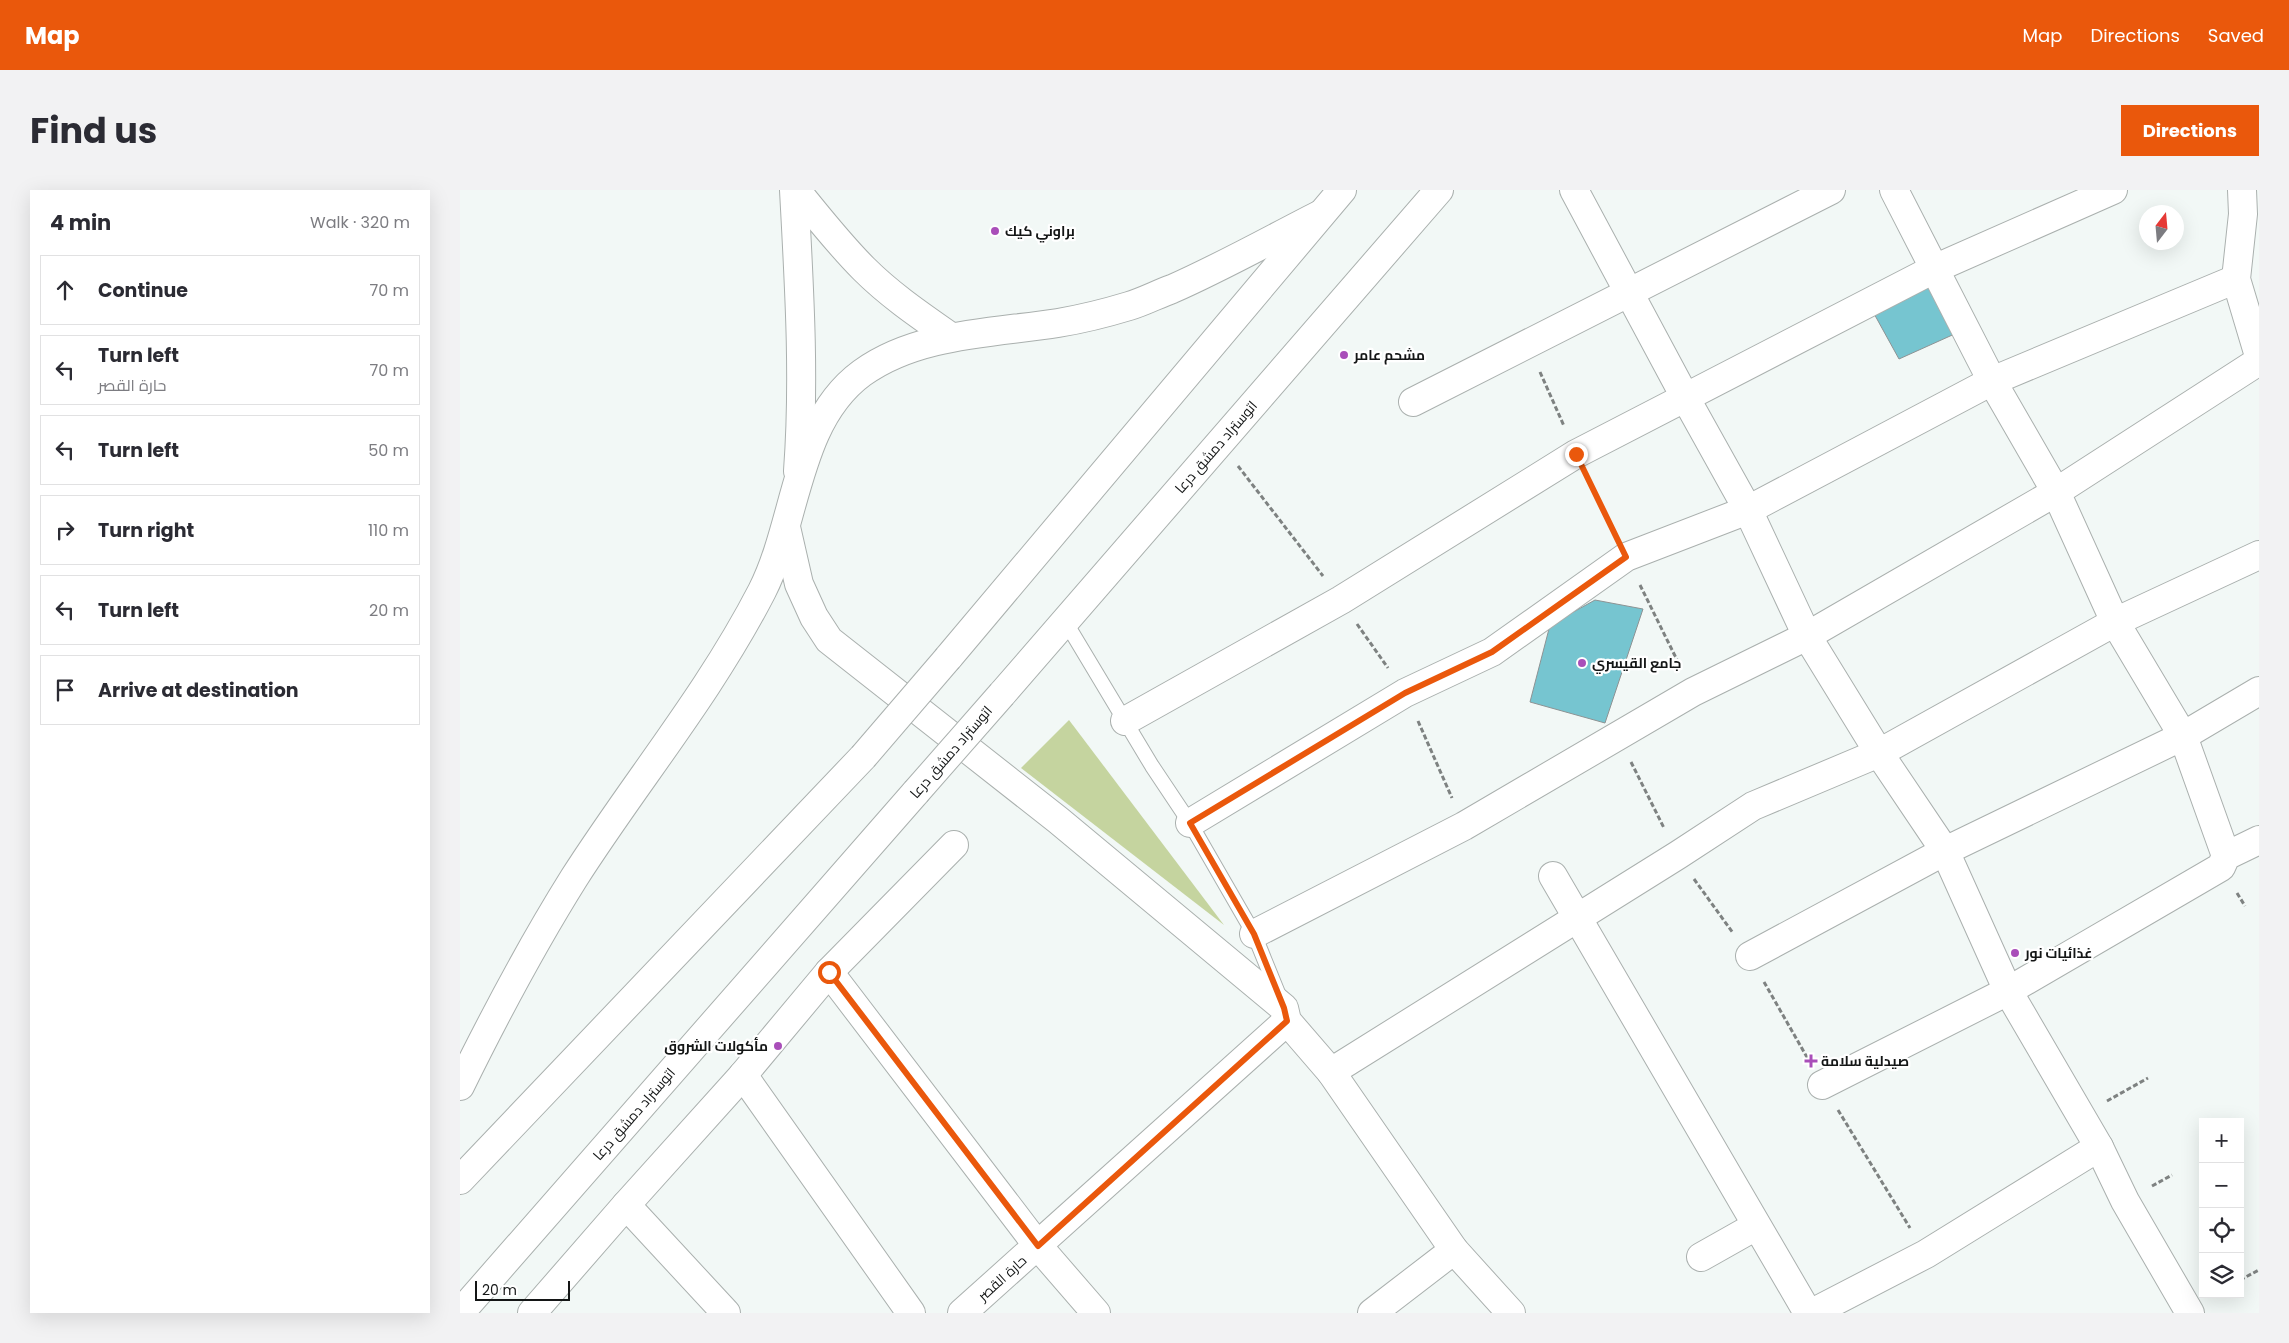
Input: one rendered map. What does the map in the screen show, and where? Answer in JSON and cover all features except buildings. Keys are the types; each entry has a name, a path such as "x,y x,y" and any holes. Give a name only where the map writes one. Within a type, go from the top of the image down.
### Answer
{"main road":[{"path":"795,190 827,230 865,270 907,305 952,337"},
{"path":"460,1086 524,962 574,878 701,696 734,643 764,588 786,526 797,480 802,419 803,357 795,190"},
{"path":"460,1180 863,757 1342,190"},
{"name":"اتوستراد دمشق درعا","path":"460,1313 1002,694 1439,190"},
{"path":"1574,190 1748,510 1807,636 1879,753 1945,851 2008,991 2099,1147 2125,1201 2190,1313"},
{"path":"1412,402 1831,190"},
{"path":"1894,190 1992,381 2056,492 2114,622 2184,736 2226,856"},
{"path":"1125,721 1341,600 1576,454 1934,270 2113,190"},
{"path":"2248,203 2236,279 2259,356"},
{"path":"797,480 817,432 835,399 862,373 894,355 952,337 1062,323 1132,305 1212,272 1319,215"},
{"path":"1190,823 1405,693 1492,652 1626,557 1748,510 1992,381 2236,279"},
{"path":"1254,934 1464,826 1693,692 1807,636 2056,492 2259,361"},
{"path":"786,526 799,584 814,617 829,640 1058,820 1286,1015 1331,1072 1454,1250 1511,1313"},
{"path":"1331,1072 1678,856 1753,806 1879,753 2114,622 2259,555"},
{"path":"1750,956 1945,851 2184,736 2259,691"},
{"path":"1822,1085 2008,991 2221,867 2226,856 2259,840"},
{"path":"532,1313 743,1074 829,972 954,846"},
{"path":"1553,876 1756,1226 1810,1313 1926,1254 2099,1147"},
{"path":"829,972 1038,1246 1096,1313"},
{"name":"حارة القصر","path":"962,1313 1038,1246 1286,1015"},
{"path":"743,1074 911,1313"},
{"path":"626,1205 726,1313"},
{"path":"1701,1257 1756,1226"},
{"path":"1372,1313 1454,1250"}],"lane":[{"path":"1065,621 1125,721 1190,823 1254,934 1286,1015"}],"path":[{"path":"1528,344 1576,454 1693,692"},
{"path":"1220,442 1341,600 1405,693 1464,826"},
{"path":"1618,736 1678,856 1750,956 1822,1085 1926,1254"},
{"path":"2080,1116 2148,1078"},
{"path":"2244,1278 2259,1270"}],"green space":[{"path":"1069,720 1224,925 1021,768"}],"place":[{"name":"براوني كيك","path":"995,231"},
{"name":"مشحم عامر","path":"1344,355"},
{"name":"جامع القيسري","path":"1582,663"},
{"name":"غذائيات نور","path":"2015,953"},
{"name":"مأكولات الشروق","path":"778,1046"},
{"name":"صيدلية سلامة","path":"1811,1061"}],"route":[{"path":"829,972 1038,1246 1287,1021 1284,1008 1254,934 1190,823 1405,693 1452,669 1492,652 1626,557 1576,454"}]}
